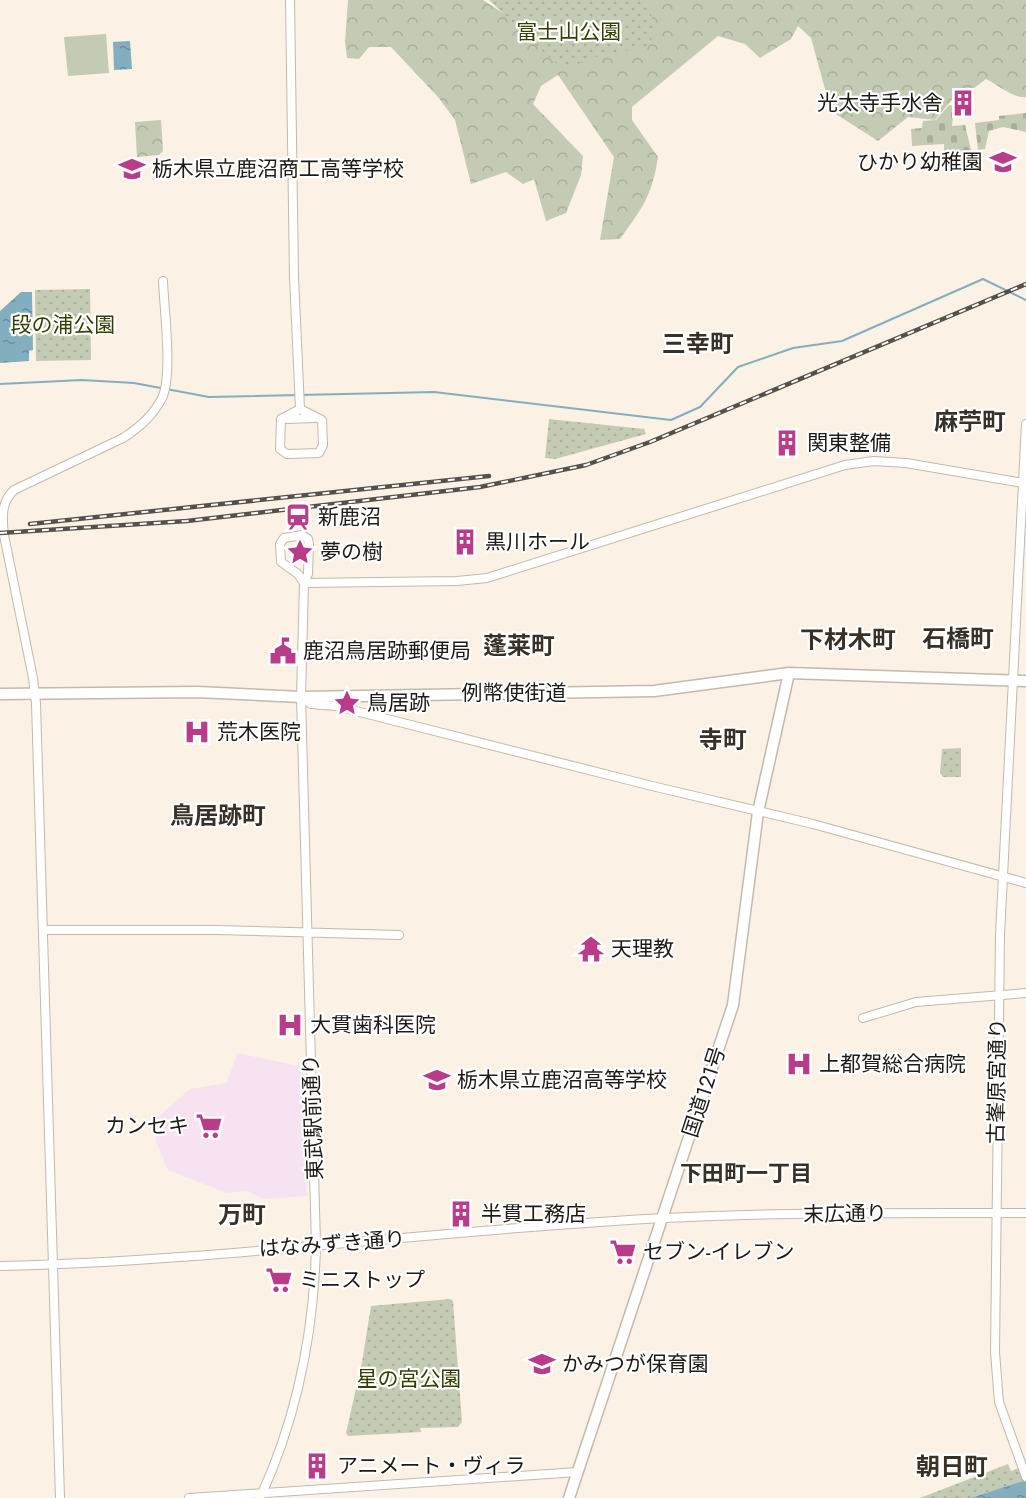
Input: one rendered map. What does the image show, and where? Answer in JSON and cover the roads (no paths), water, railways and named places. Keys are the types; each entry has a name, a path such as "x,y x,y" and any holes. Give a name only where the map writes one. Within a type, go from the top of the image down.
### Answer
{"highway":[{"name":"例幣使街道","path":"0,694 196,692 301,697 666,691 789,673 1026,681"},
{"name":"国道121号","path":"569,1498 733,1005 758,812 789,673"}],"main road":[{"name":"古峯原宮通り","path":"1026,424 998,994 995,1376 1001,1409 1026,1477"}],"street":[{"path":"290,0 294,277 300,406"},
{"path":"60,1498 35,694 2,519 6,500 21,486 132,433 144,423 162,398 165,381 163,281"},
{"path":"300,406 321,418"},
{"path":"300,406 281,418 279,425 282,452 317,453 323,446 321,418"},
{"path":"279,425 288,418 321,418"},
{"path":"296,572 308,565 308,539 302,536 284,538 280,544 281,562 296,572 304,583 457,581 488,578 782,483 854,463 906,463 1023,483"},
{"name":"東武駅前通り","path":"261,1496 291,1417 304,1362 313,1305 316,1245 301,697 304,583 308,565"},
{"path":"301,697 311,704 336,706 813,824 1026,883"},
{"path":"43,930 307,931 399,935"},
{"path":"863,1018 916,1002 1026,993"},
{"name":"末広通り","path":"664,1218 890,1212 1026,1213"},
{"name":"はなみずき通り","path":"0,1266 53,1265 664,1218"},
{"path":"189,1498 261,1496 578,1472"}],"water":[{"path":"130,41 132,69 114,70 113,42"},
{"path":"21,292 32,292 33,350 29,351 29,361 0,363 0,311"},
{"path":"1026,1480 1026,1498 970,1498"}],"waterway":[{"path":"0,384 82,380 134,383 209,397 434,392 671,420 700,407 738,367 793,348 842,341 983,279 1026,300"}],"railway":[{"path":"0,533 187,521 480,487 586,465 650,442 1026,284"},
{"path":"30,524 489,476"}],"place":[{"name":"光太寺手水舎","path":"963,103"},
{"name":"ひかり幼稚園","path":"1003,162"},
{"name":"栃木県立鹿沼商工高等学校","path":"132,169"},
{"name":"関東整備","path":"787,443"},
{"name":"新鹿沼","path":"298,517"},
{"name":"黒川ホール","path":"465,542"},
{"name":"夢の樹","path":"300,552"},
{"name":"鹿沼鳥居跡郵便局","path":"283,651"},
{"name":"鳥居跡","path":"347,703"},
{"name":"荒木医院","path":"197,732"},
{"name":"天理教","path":"591,949"},
{"name":"大貫歯科医院","path":"290,1025"},
{"name":"上都賀総合病院","path":"799,1064"},
{"name":"栃木県立鹿沼高等学校","path":"437,1080"},
{"name":"カンセキ","path":"209,1126"},
{"name":"半貫工務店","path":"461,1214"},
{"name":"セブン-イレブン","path":"623,1252"},
{"name":"ミニストップ","path":"279,1280"},
{"name":"かみつが保育園","path":"542,1364"},
{"name":"アニメート・ヴィラ","path":"317,1466"}],"district":[{"name":"三幸町","path":"698,344"},
{"name":"麻苧町","path":"970,422"},
{"name":"石橋町","path":"958,639"},
{"name":"下材木町","path":"848,640"},
{"name":"蓬莱町","path":"519,646"},
{"name":"寺町","path":"723,740"},
{"name":"鳥居跡町","path":"218,816"},
{"name":"下田町一丁目","path":"746,1173"},
{"name":"万町","path":"242,1215"},
{"name":"朝日町","path":"952,1467"}],"park label":[{"name":"富士山公園","path":"569,32"},
{"name":"段の浦公園","path":"63,325"},
{"name":"星の宮公園","path":"409,1379"}]}
